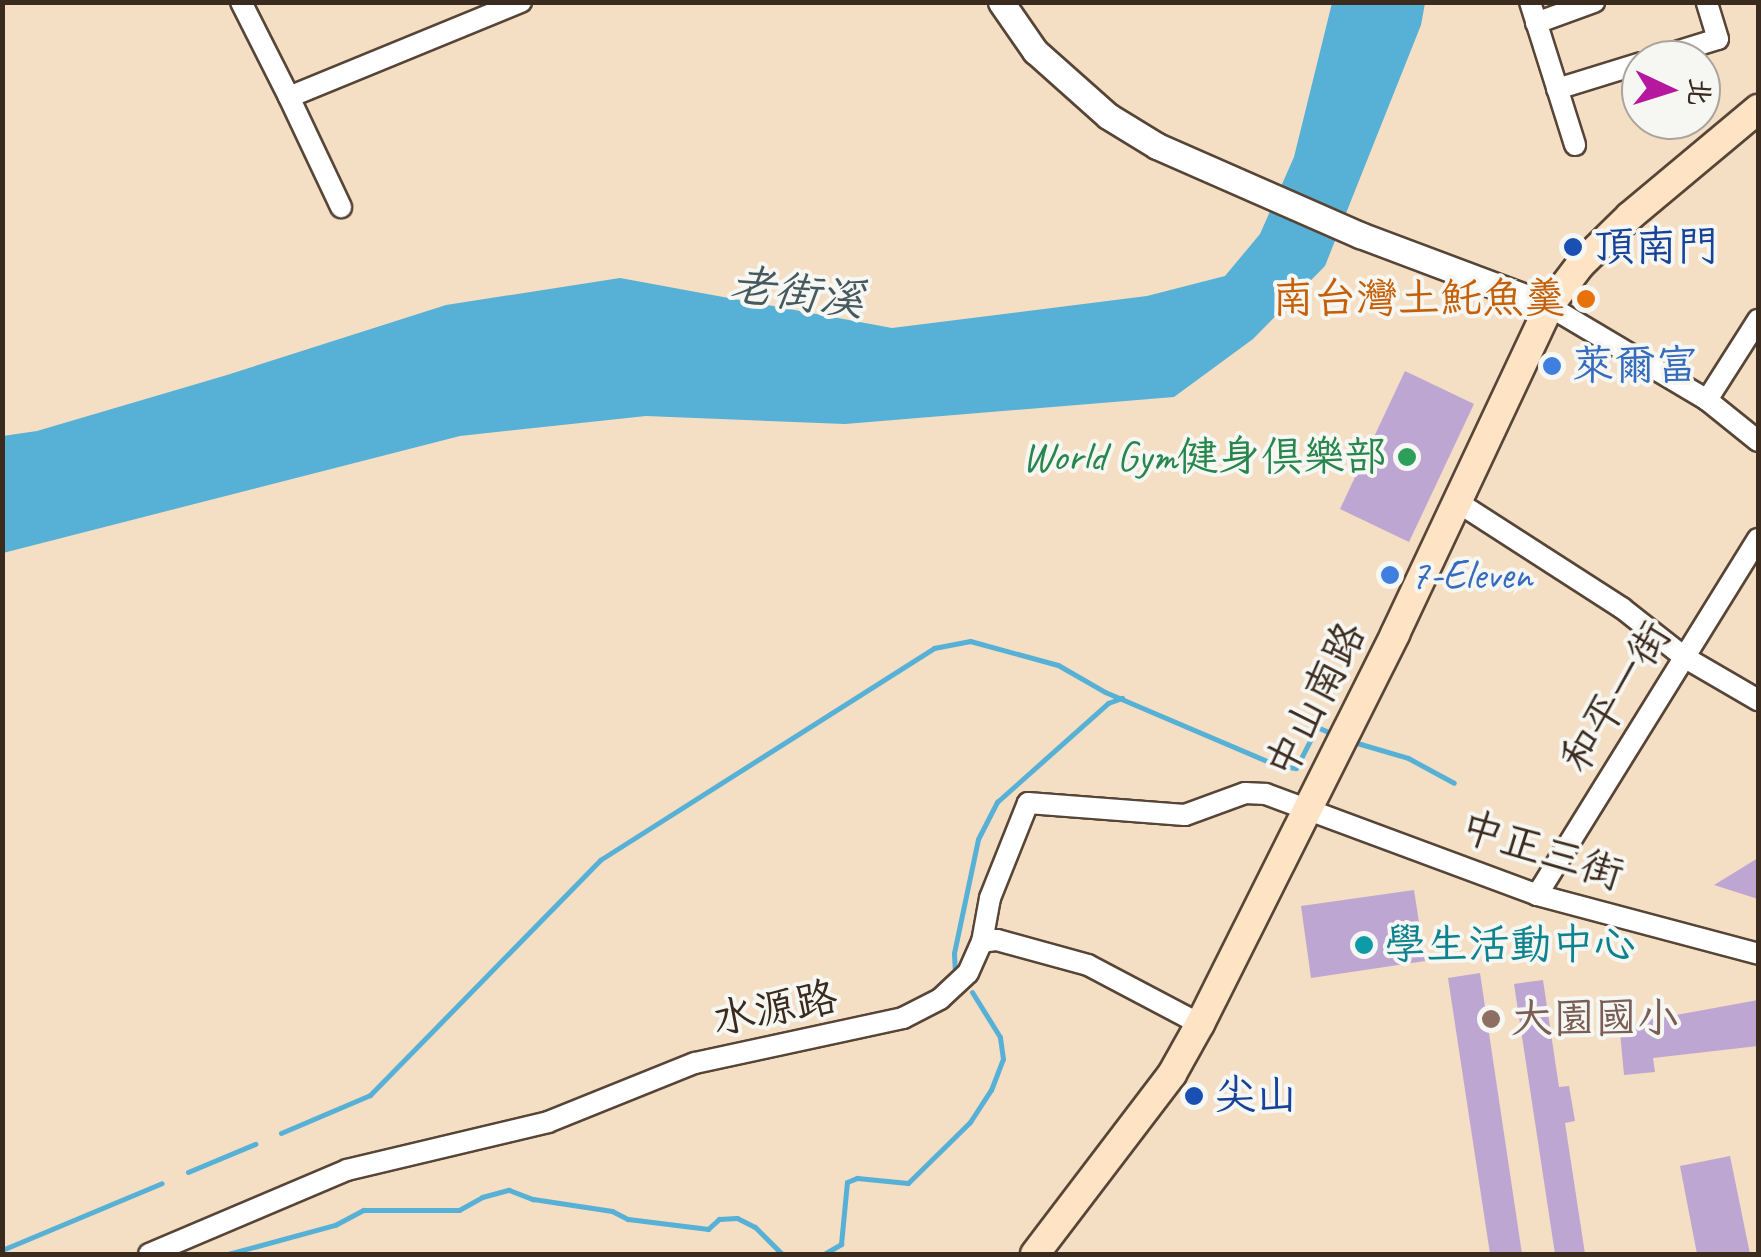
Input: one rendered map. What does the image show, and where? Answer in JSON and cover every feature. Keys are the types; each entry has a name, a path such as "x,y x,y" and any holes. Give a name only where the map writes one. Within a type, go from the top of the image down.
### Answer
{"main road":[{"name":"中山南路","path":"1035,1254 1172,1074 1200,1024 1459,503 1549,306 1580,264 1630,216 1754,119"}],"street":[{"path":"241,2 341,207"},
{"path":"288,96 520,2"},
{"path":"1000,2 1035,51 1108,116 1156,146 1360,235 1549,306 1707,400 1758,441"},
{"path":"1575,145 1533,12 1594,2"},
{"path":"1708,2 1718,39 1715,40"},
{"path":"1557,88 1621,69"},
{"path":"1707,400 1758,320"},
{"path":"1459,503 1622,608 1684,657 1758,700"},
{"name":"和平一街","path":"1536,895 1758,539"},
{"name":"水源路","path":"149,1254 347,1170 548,1122 695,1064 904,1018 955,988 968,973 982,942 990,898 1028,803 1185,814 1246,793 1306,807"},
{"name":"中正三街","path":"1306,807 1536,895 1758,954"},
{"path":"982,942 997,940 1088,964 1200,1024"}],"water":[{"path":"1332,3 1425,3 1421,25 1325,266 1253,339 1174,397 845,424 646,416 460,436 3,553 3,436 37,431 227,375 446,305 620,278 892,328 1147,296 1225,276 1260,234 1294,157"}],"building":[{"name":"World Gym健身俱樂部","path":"1405,371 1474,404 1409,542 1340,509"},
{"path":"1758,858 1758,899 1714,885"},
{"name":"學生活動中心","path":"1414,890 1425,961 1311,978 1301,906"},
{"path":"1480,973 1522,1254 1490,1254 1448,978"},
{"path":"1543,980 1559,1087 1569,1086 1575,1121 1565,1123 1585,1254 1555,1254 1514,984"},
{"path":"1758,1000 1758,1046 1653,1058 1655,1072 1624,1075 1620,1032 1638,1022"},
{"path":"1730,1156 1750,1254 1697,1254 1680,1166"}],"waterway":[{"path":"281,1133 370,1095 600,860 934,648 970,641 1058,665 1105,692 1276,765 1296,768 1317,727 1328,732"},
{"path":"955,973 954,953 978,839 997,802 1108,703 1122,698"},
{"path":"1357,743 1408,758 1454,783"},
{"path":"824,1254 841,1244 847,1182 857,1178 908,1183 970,1122 991,1090 1003,1059 1000,1037 972,992"},
{"path":"188,1172 255,1144"},
{"path":"2,1250 162,1183"},
{"path":"228,1254 335,1225 363,1210 459,1210 482,1197 509,1190 533,1199 612,1211 628,1219 708,1229 719,1219 737,1218 755,1227 782,1254"}],"place":[{"name":"頂南門","path":"1573,247"},
{"name":"南台灣土魠魚羹","path":"1586,299"},
{"name":"萊爾富","path":"1552,366"},
{"name":"World Gym健身俱樂部","path":"1407,457"},
{"name":"7-Eleven","path":"1390,575"},
{"name":"學生活動中心","path":"1364,945"},
{"name":"大園國小","path":"1491,1019"},
{"name":"尖山","path":"1194,1096"}],"water label":[{"name":"老街溪","path":"797,293"}]}
